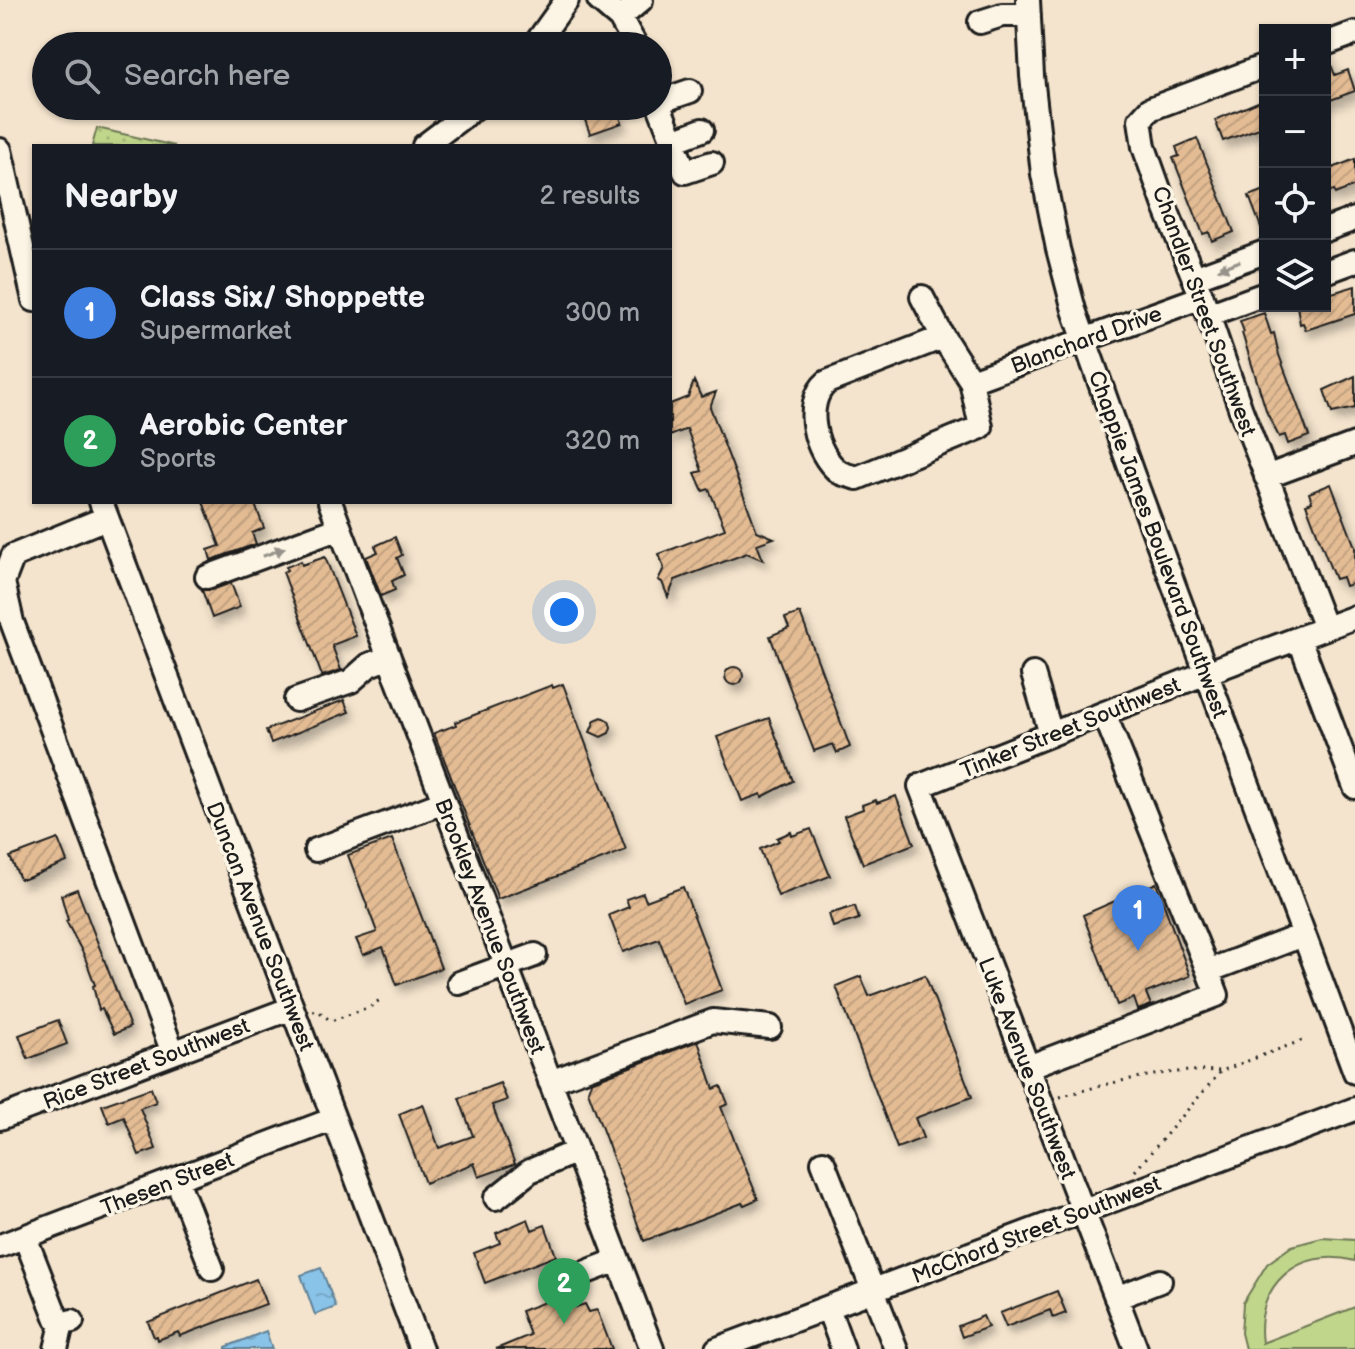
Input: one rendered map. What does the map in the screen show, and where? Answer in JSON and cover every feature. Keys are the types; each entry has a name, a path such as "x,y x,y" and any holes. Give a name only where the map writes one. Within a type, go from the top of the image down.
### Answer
{"street":[{"path":"544,32 567,0"},
{"path":"599,0 620,18 628,32"},
{"path":"620,18 641,0"},
{"path":"980,22 1028,8"},
{"name":"Chappie James Boulevard Southwest","path":"1028,8 1043,174 1058,249 1084,340 1355,1072"},
{"path":"1331,42 1355,33"},
{"name":"Chandler Street Southwest","path":"1259,68 1150,109 1140,120 1144,147 1325,628"},
{"path":"672,97 690,91"},
{"path":"427,144 458,120"},
{"path":"665,120 685,172 712,163"},
{"path":"673,141 702,130"},
{"path":"0,150 32,291"},
{"path":"1331,228 1355,219"},
{"path":"1201,297 1259,256"},
{"path":"1331,270 1355,261"},
{"path":"1201,297 1259,294"},
{"path":"922,297 971,381 981,427 857,478 842,474 829,460 814,425 814,400 820,389 827,382 943,337"},
{"name":"Blanchard Drive","path":"971,381 1201,297"},
{"path":"1266,477 1355,444"},
{"name":"Brookley Avenue Southwest","path":"331,504 389,657 410,689 444,802 652,1349"},
{"path":"104,510 13,556 3,582 12,622 173,1053"},
{"name":"Duncan Avenue Southwest","path":"104,510 299,1011 334,1119 421,1349"},
{"path":"207,577 340,528"},
{"name":"Tinker Street Southwest","path":"920,786 1355,617"},
{"path":"1299,638 1355,787"},
{"path":"296,700 351,681 369,665 389,657"},
{"path":"1033,674 1051,734"},
{"path":"1028,1067 1217,995 1104,713"},
{"name":"Luke Avenue Southwest","path":"920,786 1136,1349"},
{"path":"316,850 444,802"},
{"path":"1208,971 1303,935"},
{"path":"459,983 535,955"},
{"name":"Rice Street Southwest","path":"0,1118 173,1053 299,1011"},
{"path":"550,1082 592,1056 713,1021 770,1027"},
{"name":"McChord Street Southwest","path":"721,1348 1355,1109"},
{"name":"Thesen Street","path":"0,1246 334,1119"},
{"path":"496,1198 530,1171 577,1151"},
{"path":"823,1162 896,1349"},
{"path":"177,1180 212,1269"},
{"path":"25,1237 63,1320 56,1349"},
{"path":"576,1276 618,1260"},
{"path":"1116,1298 1160,1281"},
{"path":"828,1308 843,1349"}],"path":[{"path":"299,1011 317,1010 331,1021 370,1007 381,999"},
{"path":"1042,1104 1093,1088 1193,1070 1221,1071 1306,1039"},
{"path":"1131,1175 1149,1158 1221,1071"}],"green space":[{"path":"97,128 166,144 93,144"},
{"path":"1322,1238 1355,1240 1355,1261 1316,1259 1284,1275 1265,1304 1261,1322 1262,1343 1355,1307 1355,1349 1245,1349 1241,1333 1243,1303 1267,1264 1292,1246"}],"water":[{"path":"321,1268 336,1307 315,1315 301,1275"},
{"path":"266,1331 272,1349 226,1349 226,1347"}],"building":[{"path":"1331,65 1335,75 1348,70 1355,91 1331,100"},
{"path":"1259,102 1259,128 1223,141 1215,120"},
{"path":"585,120 621,120 622,123 590,134"},
{"path":"1197,138 1234,232 1212,241 1209,232 1203,234 1173,158 1179,156 1176,147"},
{"path":"1355,159 1355,186 1335,194 1334,190 1331,191 1331,169"},
{"path":"1259,192 1259,222 1249,196"},
{"path":"1355,286 1355,314 1306,330 1303,323 1300,324 1298,312 1331,312 1331,293"},
{"path":"1264,313 1271,334 1274,333 1309,436 1288,444 1285,435 1279,437 1267,413 1242,333 1240,321"},
{"path":"1355,376 1355,408 1332,413 1324,390"},
{"path":"694,381 701,397 716,392 710,407 757,531 774,538 757,544 763,560 747,553 675,580 668,597 662,582 658,580 664,568 659,554 725,529 709,489 703,491 695,473 702,471 687,429 672,435 672,403 688,397"},
{"path":"1331,484 1355,547 1355,583 1345,586 1342,577 1335,579 1306,504 1312,502 1309,493"},
{"path":"204,504 255,504 264,528 252,533 256,544 211,560 208,550 220,546"},
{"path":"395,537 402,555 397,558 404,575 392,581 395,590 381,596 366,557 378,552 375,546"},
{"path":"325,557 356,636 332,645 341,670 322,676 283,572 287,570 286,567 301,561 302,565"},
{"path":"231,583 240,607 212,618 202,590"},
{"path":"800,613 850,747 837,753 833,744 814,751 770,636 789,628 785,618"},
{"path":"734,667 743,676 734,685 725,676"},
{"path":"563,684 626,850 498,899 434,733 552,685 553,688"},
{"path":"344,700 349,712 271,743 266,730"},
{"path":"602,717 609,721 611,727 609,733 601,737 590,732 595,720"},
{"path":"769,718 793,781 762,797 761,794 742,801 717,737"},
{"path":"896,796 914,844 863,864 844,816 863,809 862,805"},
{"path":"811,829 830,876 778,896 760,849 791,832 792,836"},
{"path":"58,839 67,862 20,879 10,857"},
{"path":"392,839 441,968 397,985 383,947 363,955 356,939 377,932 348,855"},
{"path":"1156,883 1190,976 1146,993 1151,1005 1138,1010 1134,998 1117,1005 1083,915"},
{"path":"683,887 722,990 684,1004 659,939 623,952 609,915 629,907 626,899 643,893 646,901"},
{"path":"77,889 130,1027 114,1034 102,1009 99,1010 95,985 84,955 66,921 61,895"},
{"path":"855,906 859,919 833,927 829,914"},
{"path":"925,975 972,1097 915,1118 923,1138 897,1148 836,986 861,976 869,996"},
{"path":"58,1020 67,1044 28,1059 19,1035"},
{"path":"698,1041 714,1089 721,1086 728,1104 721,1107 758,1199 644,1241 588,1091 591,1082"},
{"path":"500,1083 507,1100 492,1105 515,1164 479,1177 474,1163 425,1183 399,1114 423,1104 439,1148 473,1136 459,1098"},
{"path":"151,1088 156,1102 140,1108 156,1149 139,1155 124,1117 109,1123 102,1105"},
{"path":"528,1219 532,1230 545,1225 556,1256 485,1283 474,1253 500,1243 496,1233"},
{"path":"256,1279 266,1304 180,1336 178,1332 158,1340 157,1336 154,1337 148,1322"},
{"path":"1057,1291 1066,1313 1053,1318 1050,1310 1006,1327 1000,1313"},
{"path":"571,1292 576,1307 585,1304 589,1312 597,1310 612,1349 496,1349 530,1335 521,1311"},
{"path":"983,1316 988,1327 962,1337 958,1326"}],"place":[{"name":"Class Six/ Shoppette","path":"1138,951"},
{"name":"Aerobic Center","path":"564,1324"}]}
